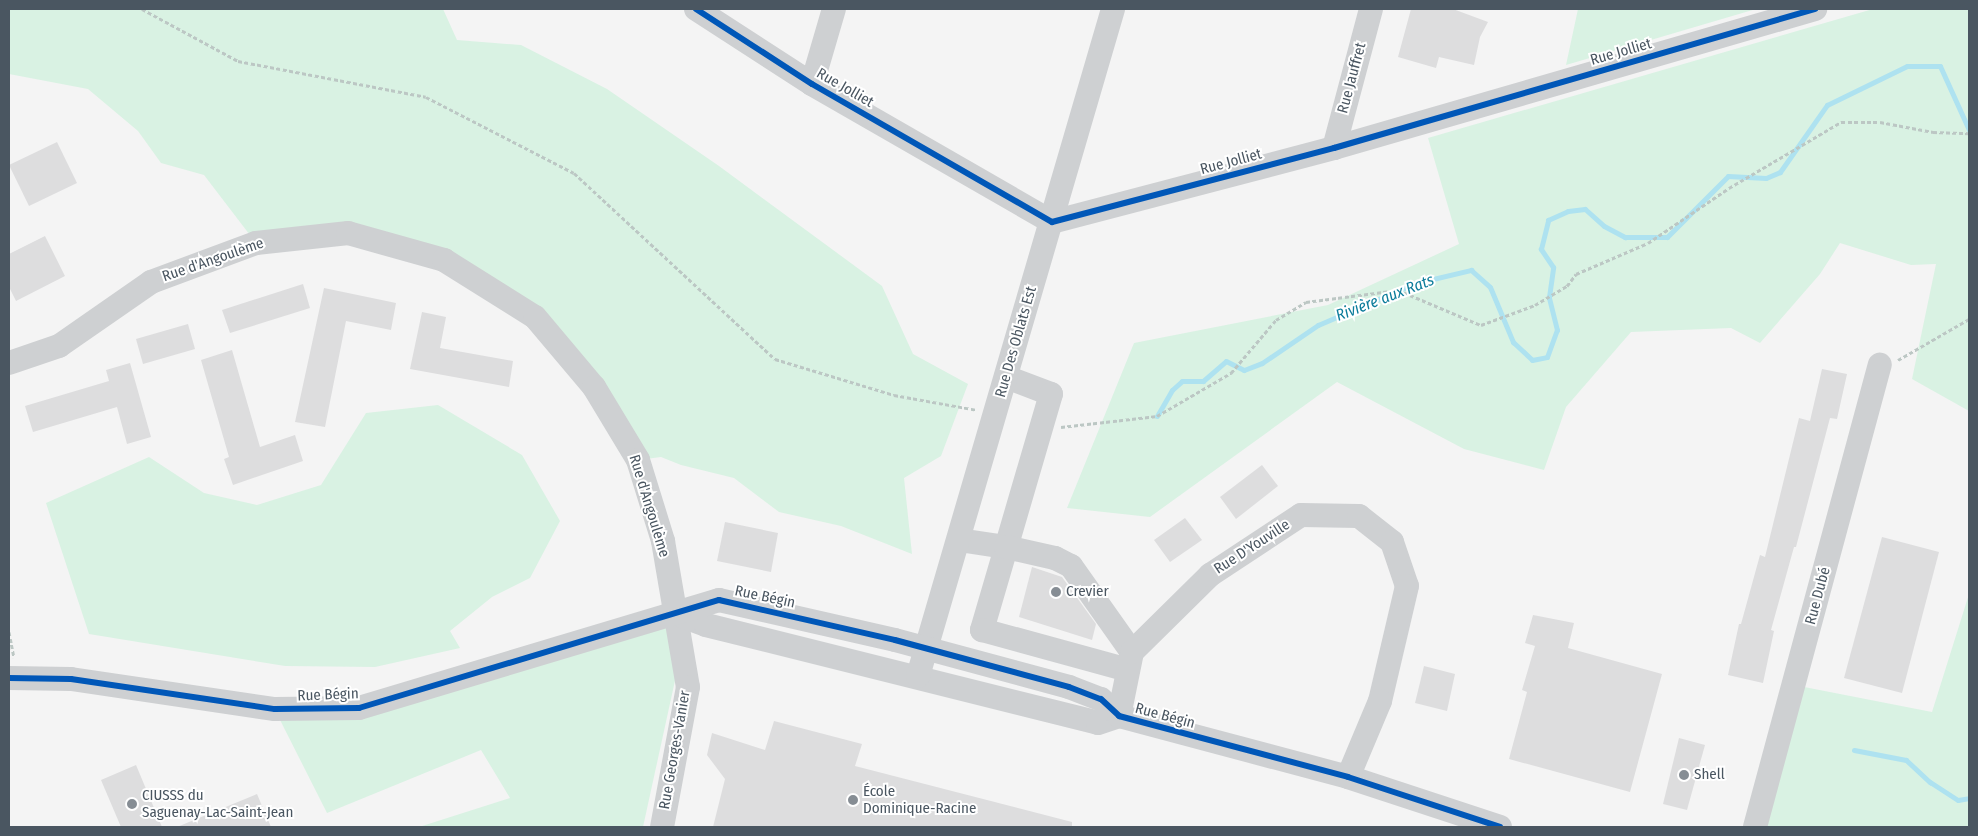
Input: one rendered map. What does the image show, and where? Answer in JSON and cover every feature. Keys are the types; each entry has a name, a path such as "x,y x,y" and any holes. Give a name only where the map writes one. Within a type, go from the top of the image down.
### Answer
{"street":[{"name":"Rue Jolliet","path":"696,9 812,84 1052,222 1334,148 1815,9"},
{"path":"812,84 834,9"},
{"name":"Rue Des Oblats Est","path":"918,676 1113,9"},
{"name":"Rue Jauffret","path":"1334,148 1371,9"},
{"name":"Rue d'Angoulème","path":"9,363 59,346 151,282 256,243 348,233 444,260 535,316 594,387 638,460 663,541 676,614"},
{"name":"Rue Dubé","path":"1756,827 1879,368"},
{"path":"1006,377 1051,394 982,630 1079,656 1130,661"},
{"name":"Rue D'Youville","path":"1130,661 1210,575 1301,515 1359,516 1392,542 1407,586 1380,701 1348,777"},
{"path":"959,540 1006,547 1055,558 1071,566 1130,661 1119,716"},
{"name":"Rue Bégin","path":"13,677 71,679 275,710 359,708 719,600 927,649 1069,687 1101,699 1119,716 1348,777 1500,827"},
{"name":"Rue Bégin","path":"676,614 706,625 918,676 1098,723 1119,716"},
{"name":"Rue Georges-Vanier","path":"662,827 688,686 676,614"},
{"path":"1013,673 1022,640"},
{"path":"1069,687 1079,656"}],"path":[{"path":"142,9 238,61 426,97 574,173 775,359 894,395 996,413"},
{"path":"1042,424 1057,427 1157,416 1231,372 1276,320 1306,302 1398,290 1481,325 1534,305 1567,286 1576,274 1648,243 1729,188 1842,122 1880,122 1959,135 1969,133"},
{"path":"1879,368 1969,319"},
{"path":"9,632 13,677"}],"green space":[{"path":"9,9 443,9 457,40 521,45 607,89 719,166 882,286 913,354 968,384 941,456 904,478 912,554 841,526 779,512 734,478 681,465 661,457 638,460 535,317 444,260 348,233 256,243 204,175 161,163 138,131 88,89 9,74"},
{"path":"1578,9 1756,9 1566,65"},
{"path":"1873,9 1969,9 1969,411 1912,379 1936,264 1911,265 1840,243 1820,274 1760,343 1731,328 1631,332 1566,407 1544,470 1464,449 1337,382 1150,517 1067,508 1134,343 1328,305 1459,244 1428,138"},
{"path":"438,405 522,455 560,521 530,578 492,597 450,631 460,648 375,667 285,666 89,634 46,503 149,457 204,493 257,505 321,485 366,413"},
{"path":"1969,594 1969,827 1755,827 1794,685 1932,712"},
{"path":"676,614 676,676 643,827 419,827 510,798 481,750 327,813 275,710 359,708"}],"building":[{"path":"1411,9 1453,9 1488,22 1480,37 1474,65 1439,57 1436,68 1398,57"},
{"path":"57,142 77,183 29,206 9,165"},
{"path":"45,236 65,276 16,301 9,287 9,254"},
{"path":"303,284 310,308 230,333 222,310"},
{"path":"324,288 396,303 391,330 346,321 325,427 295,422"},
{"path":"422,312 446,317 440,348 513,361 509,387 410,369"},
{"path":"188,324 195,349 143,364 136,339"},
{"path":"232,350 260,447 295,435 303,461 233,485 224,459 229,457 201,360"},
{"path":"130,363 151,437 127,444 117,407 33,432 25,406 109,381 106,370"},
{"path":"1822,369 1847,374 1837,419 1830,418 1796,547 1794,547 1771,630 1774,631 1763,683 1728,675 1739,624 1741,624 1760,555 1765,557 1799,418 1810,421"},
{"path":"1262,465 1278,486 1236,519 1220,497"},
{"path":"1185,518 1202,540 1170,562 1154,540"},
{"path":"725,522 778,533 771,572 717,561"},
{"path":"1882,537 1939,552 1902,693 1844,678"},
{"name":"Crevier","path":"1032,567 1062,577 1096,624 1092,640 1019,617"},
{"path":"1533,615 1574,623 1568,648 1662,674 1630,792 1509,759 1527,692 1522,690 1535,646 1525,643"},
{"path":"1424,666 1455,674 1447,711 1415,703"},
{"path":"774,721 862,744 855,766 1072,822 1072,827 713,827 725,779 707,755 712,733 765,750"},
{"name":"Shell","path":"1679,738 1705,745 1687,810 1663,804"},
{"name":"CIUSSS du Saguenay-Lac-Saint-Jean","path":"136,765 162,827 121,827 101,780"},
{"name":"CIUSSS du Saguenay-Lac-Saint-Jean","path":"257,794 271,827 177,827"}],"waterway":[{"name":"Rivière aux Rats","path":"1157,416 1172,390 1182,381 1203,381 1226,361 1244,370 1262,363 1318,325 1416,283 1471,270 1490,287 1513,342 1532,360 1547,357 1557,330 1549,297 1553,267 1541,249 1548,220 1568,211 1585,209 1604,226 1625,237 1667,237 1728,176 1766,178 1780,172 1827,105 1907,66 1940,66 1969,130"},
{"name":"Rivière aux Rats","path":"1854,750 1906,760 1930,782 1958,800 1969,798"}],"cycle path":[{"path":"696,9 812,84 1052,222 1334,148 1815,9"},
{"path":"9,678 71,679 275,709 359,708 719,600 895,640 1069,687 1101,699 1119,716 1348,777 1500,827"}],"place":[{"name":"Crevier","path":"1056,592"},
{"name":"Shell","path":"1684,775"},
{"name":"École Dominique-Racine","path":"853,800"},
{"name":"CIUSSS du Saguenay-Lac-Saint-Jean","path":"132,804"}]}
